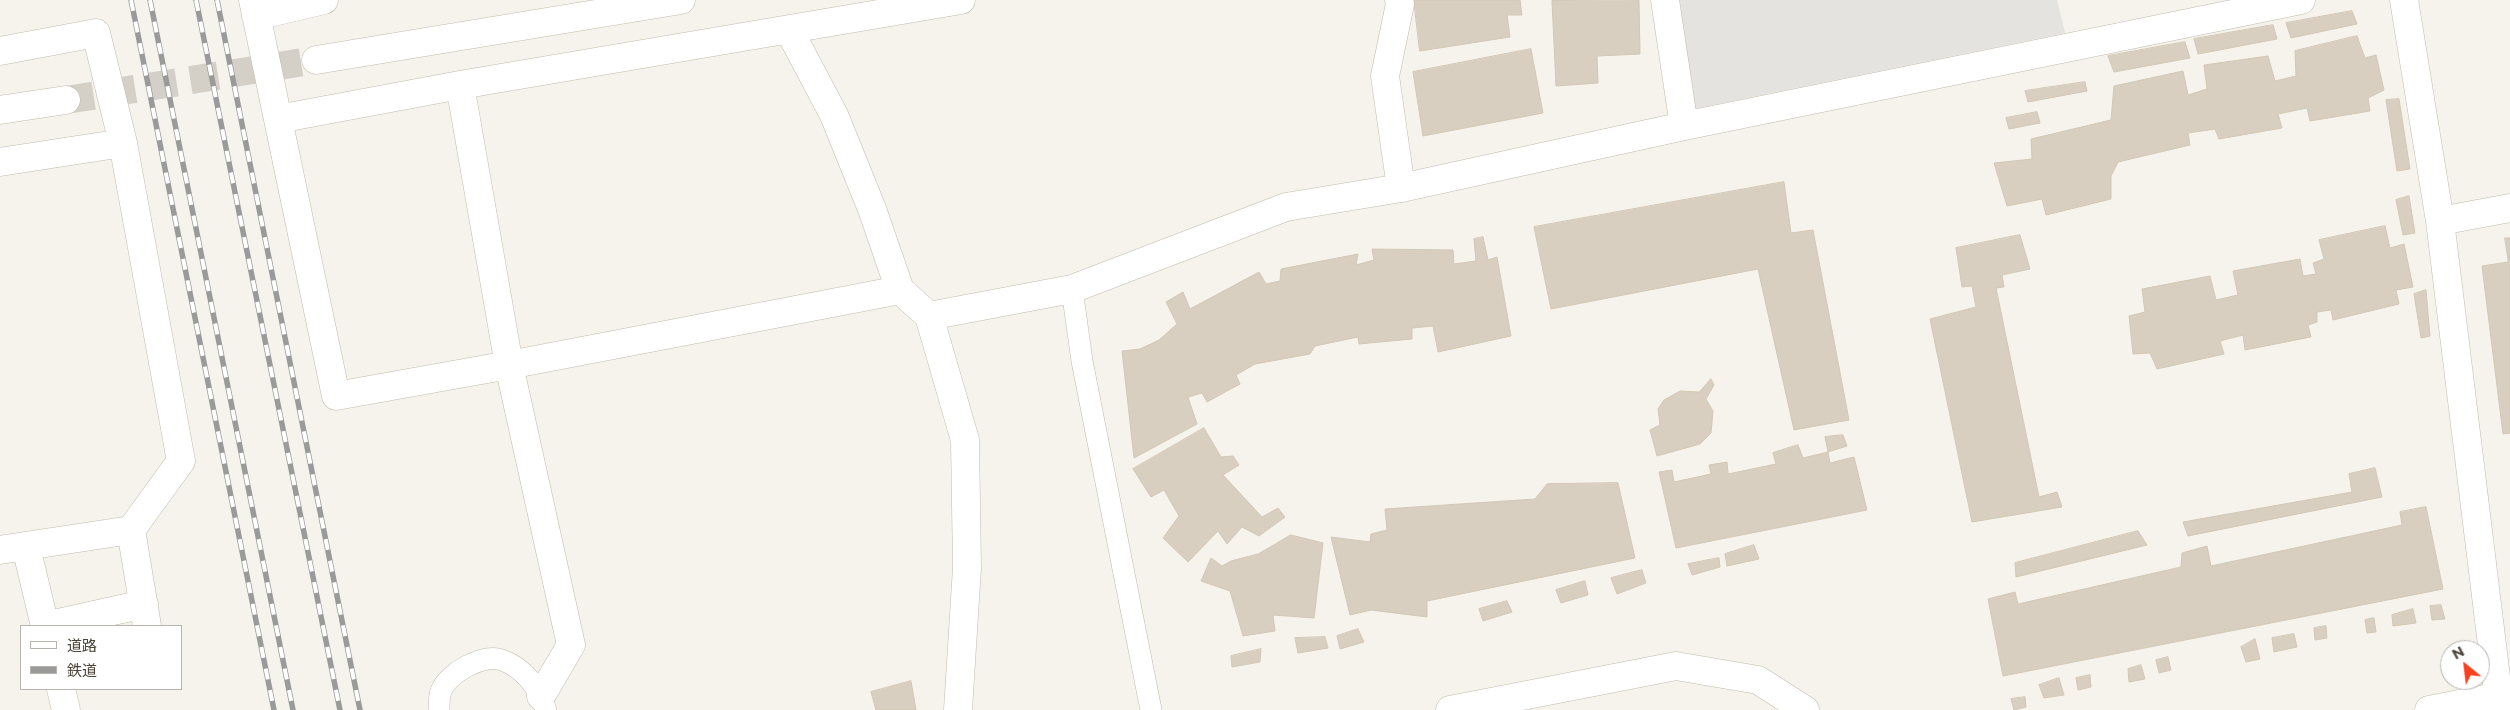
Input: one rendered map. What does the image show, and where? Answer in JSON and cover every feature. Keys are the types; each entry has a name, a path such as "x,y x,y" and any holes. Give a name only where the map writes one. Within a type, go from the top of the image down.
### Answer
{"street":[{"path":"324,0 254,8 336,396 509,366 900,290"},
{"path":"316,60 681,0"},
{"path":"278,119 460,85 961,0"},
{"path":"1399,0 1400,4 1385,76 1401,188"},
{"path":"1665,0 1684,126"},
{"path":"929,316 1072,289 1286,207 1401,188 1684,126 2300,0"},
{"path":"2404,0 2440,221 2503,700 2429,710"},
{"path":"789,30 834,115 872,209 900,290 929,316 964,440 967,568 958,710"},
{"path":"0,50 96,33 124,143 181,461 131,530 13,549 45,625"},
{"path":"460,85 509,366 571,645 544,703"},
{"path":"0,110 66,100"},
{"path":"0,162 124,143"},
{"path":"2440,221 2510,208"},
{"path":"54,625 145,615 131,530"},
{"path":"1450,710 1676,666 1758,680 1805,710"}],"lane":[{"path":"1072,289 1082,361 1151,710"},
{"path":"438,710 441,690 455,672 478,660 500,659 523,672 544,703"}],"shaded area":[{"path":"1676,0 2057,0 2065,33 1693,109"}],"building":[{"path":"1414,0 1520,0 1522,15 1507,15 1510,37 1420,51"},
{"path":"1639,0 1640,54 1597,56 1598,83 1556,86 1552,1"},
{"path":"2352,11 2357,24 2291,38 2286,23"},
{"path":"2273,25 2277,39 2198,54 2194,39"},
{"path":"2357,36 2365,58 2376,55 2384,90 2368,98 2370,111 2310,121 2307,108 2278,114 2282,128 2219,139 2215,129 2188,133 2190,145 2118,162 2111,176 2111,199 2046,215 2042,199 2007,206 1994,163 2032,159 2031,139 2111,120 2114,86 2183,71 2188,95 2207,89 2204,65 2268,56 2275,81 2296,76 2295,51"},
{"path":"2185,42 2190,58 2114,72 2108,56"},
{"path":"1531,49 1543,113 1423,136 1413,72"},
{"path":"2085,82 2087,91 2028,102 2025,91"},
{"path":"2399,99 2410,169 2397,171 2386,100"},
{"path":"2037,112 2040,123 2009,129 2006,118"},
{"path":"1784,182 1791,233 1813,230 1849,420 1794,430 1758,269 1551,309 1534,227"},
{"path":"2409,196 2415,233 2403,235 2396,200"},
{"path":"2385,226 2390,248 2404,244 2413,287 2396,290 2399,304 2333,320 2331,310 2317,312 2317,322 2308,325 2311,337 2245,350 2243,335 2220,341 2224,354 2157,369 2150,353 2133,354 2129,316 2145,312 2142,289 2210,276 2216,300 2238,295 2233,271 2300,259 2303,276 2316,274 2313,263 2324,259 2319,240"},
{"path":"2020,235 2030,269 2002,275 2004,287 1996,288 2039,497 2057,492 2062,507 1972,522 1930,319 1976,307 1972,286 1962,287 1956,248"},
{"path":"1483,237 1488,260 1497,257 1511,336 1438,352 1433,326 1412,328 1412,339 1359,344 1358,337 1315,346 1310,354 1255,364 1236,375 1240,384 1207,402 1202,393 1188,397 1197,424 1134,458 1122,351 1140,349 1159,340 1177,324 1166,302 1183,292 1190,309 1259,272 1266,284 1280,281 1281,269 1358,254 1356,265 1374,260 1372,249 1453,250 1454,264 1476,261 1474,239"},
{"path":"2505,238 2510,238 2510,433 2503,434 2482,266 2508,262"},
{"path":"2426,290 2430,336 2421,338 2414,294"},
{"path":"1711,379 1714,385 1706,399 1713,411 1711,433 1700,444 1657,456 1650,430 1660,425 1658,409 1664,400 1680,391 1699,392"},
{"path":"1204,428 1221,457 1233,456 1239,465 1223,475 1262,517 1278,508 1285,517 1259,536 1242,527 1227,544 1218,531 1188,562 1163,538 1179,516 1164,490 1151,497 1133,469"},
{"path":"1843,435 1847,446 1828,452 1825,437"},
{"path":"1798,445 1803,458 1828,452 1830,463 1854,457 1867,510 1676,548 1659,472 1672,470 1674,482 1711,474 1709,465 1727,462 1728,474 1776,464 1773,453"},
{"path":"2375,468 2382,497 2188,536 2183,522 2352,492 2349,474"},
{"path":"1618,483 1635,558 1427,601 1427,617 1371,610 1350,615 1331,537 1370,542 1371,534 1387,530 1385,509 1535,499 1547,484"},
{"path":"2426,507 2443,589 2003,676 1988,599 2015,592 2018,604 2181,567 2182,553 2207,546 2211,566 2402,525 2400,512"},
{"path":"2138,531 2147,545 2016,577 2015,563"},
{"path":"1291,535 1323,543 1314,618 1273,615 1275,631 1243,636 1230,591 1201,581 1211,558 1222,566 1231,561 1258,554"},
{"path":"1754,545 1759,559 1727,566 1725,554"},
{"path":"1719,558 1720,567 1692,575 1688,564"},
{"path":"1642,570 1646,583 1617,594 1611,578"},
{"path":"1585,581 1588,595 1561,603 1556,590"},
{"path":"1507,601 1512,612 1483,621 1479,609"},
{"path":"2441,605 2445,619 2432,620 2430,606"},
{"path":"2413,609 2416,623 2393,626 2392,615"},
{"path":"2374,618 2376,632 2367,633 2365,620"},
{"path":"2326,626 2327,638 2315,640 2314,628"},
{"path":"1358,629 1364,642 1340,649 1337,636"},
{"path":"2294,634 2297,647 2274,652 2272,638"},
{"path":"1325,637 1328,648 1298,653 1295,638"},
{"path":"2255,639 2260,659 2246,662 2241,647"},
{"path":"1261,649 1260,662 1232,667 1231,656"},
{"path":"2168,657 2171,670 2159,673 2156,660"},
{"path":"2141,665 2145,679 2129,682 2128,669"},
{"path":"2090,675 2091,687 2078,690 2076,678"},
{"path":"2059,678 2064,695 2044,698 2039,685"},
{"path":"911,681 916,710 876,710 871,692"},
{"path":"2025,697 2026,707 2014,710 2011,699"}],"tunnel":[{"path":"66,100 316,60"}],"railway":[{"path":"131,0 274,710"},
{"path":"150,0 293,710"},
{"path":"196,0 340,710"},
{"path":"217,0 360,710"}]}
